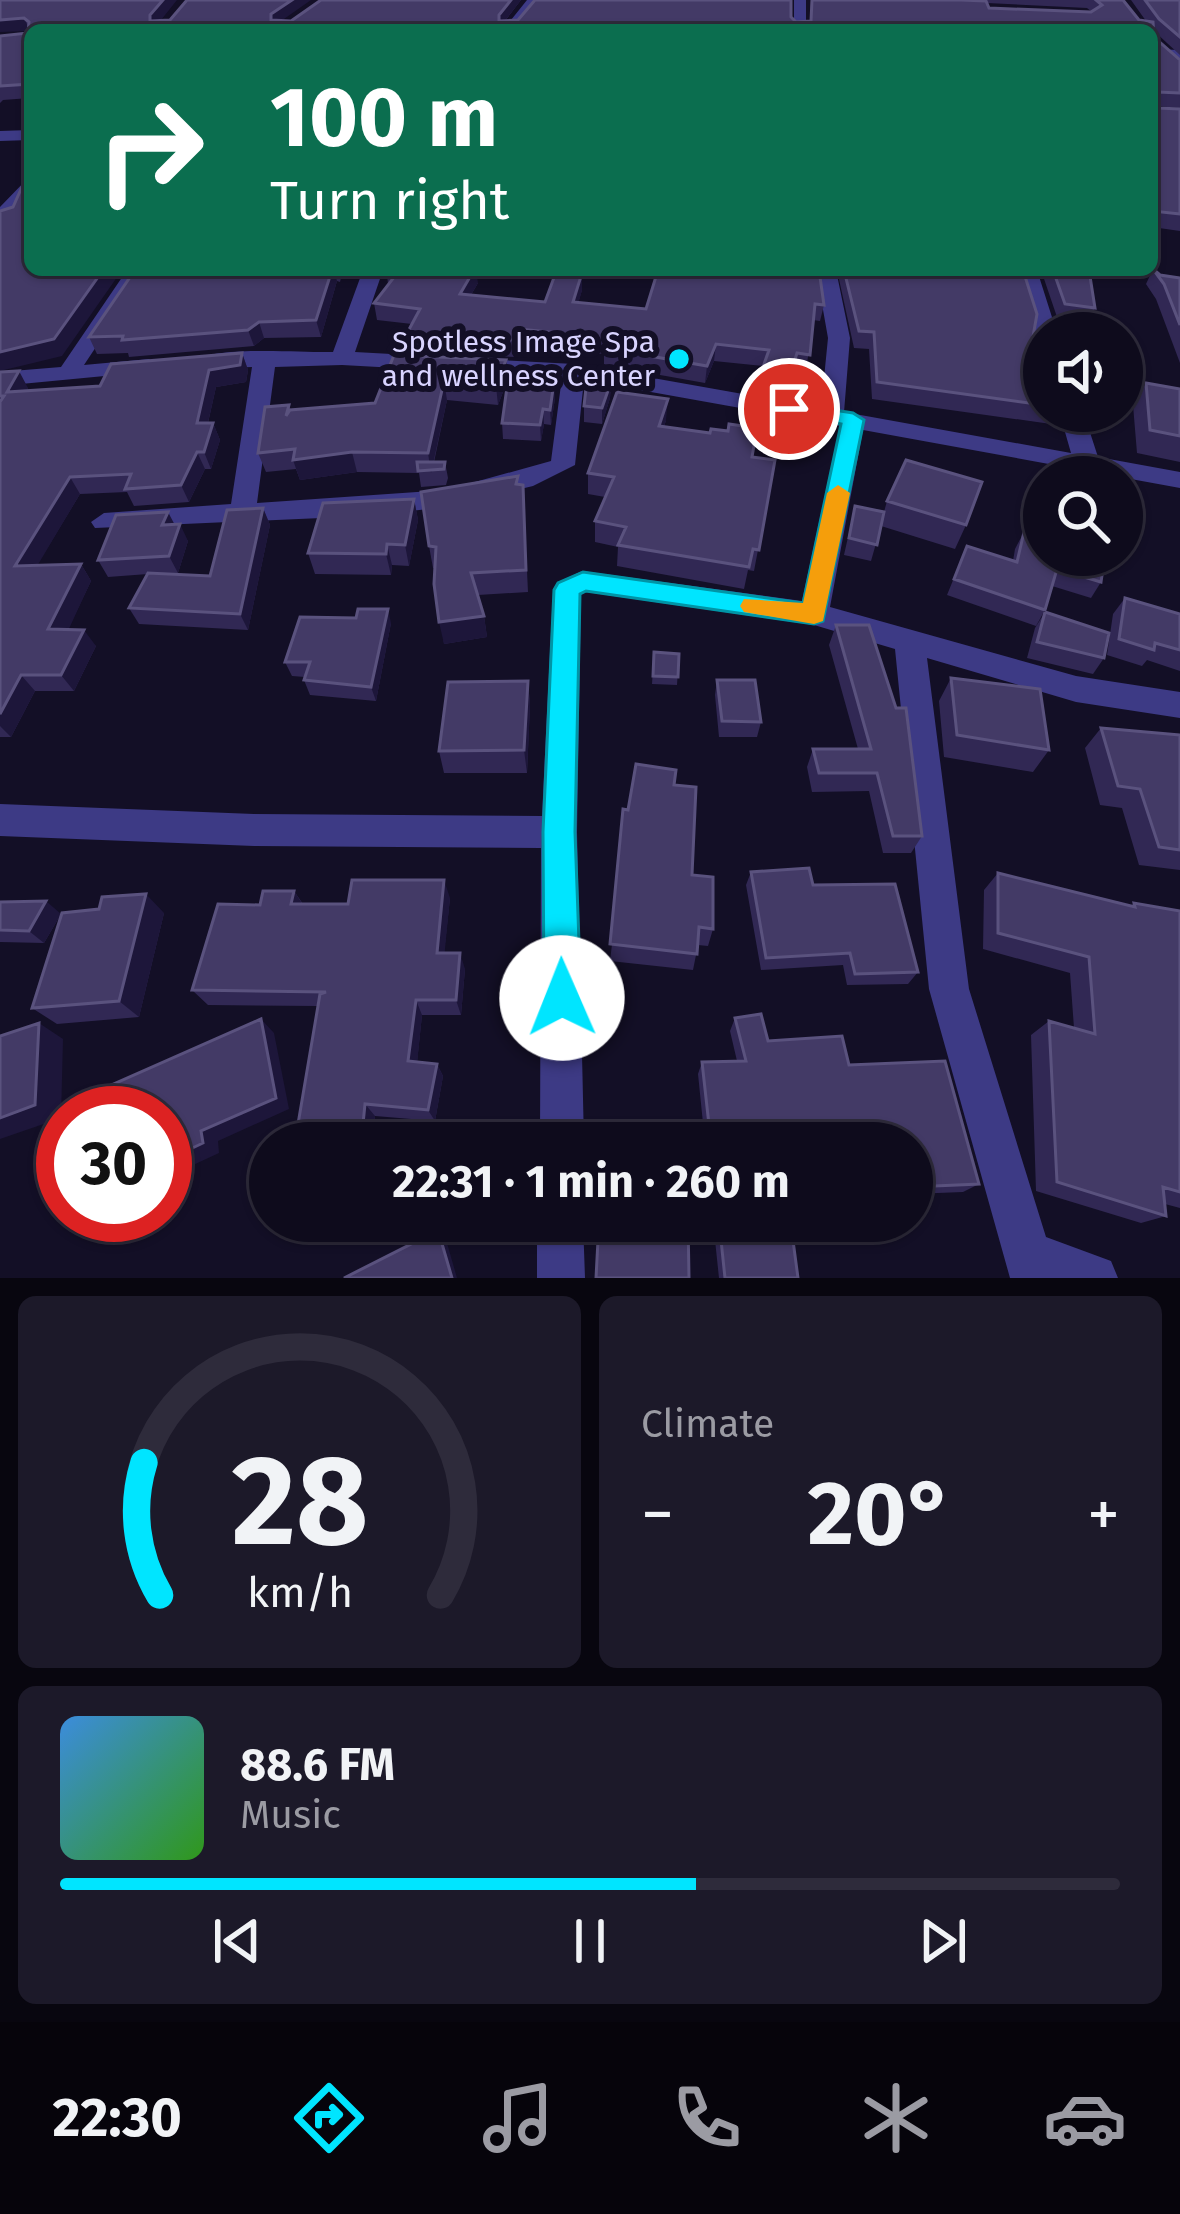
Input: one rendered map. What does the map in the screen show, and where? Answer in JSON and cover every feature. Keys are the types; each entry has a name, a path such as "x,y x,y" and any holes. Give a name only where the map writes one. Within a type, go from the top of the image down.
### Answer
{"street":[{"path":"514,24 532,0"},
{"path":"1165,53 1180,69"},
{"path":"0,220 7,202"},
{"path":"67,374 133,276"},
{"path":"342,358 371,276"},
{"path":"814,614 843,418 839,338 827,276"},
{"path":"1029,276 1040,312"},
{"path":"243,512 265,357"},
{"path":"0,379 265,357 574,371 1049,456"},
{"path":"104,522 403,507 484,493 563,465 574,371"},
{"path":"1143,473 1180,480"},
{"path":"562,1122 559,832 567,590 571,584 583,581 814,614 1076,689 1180,705"},
{"path":"910,645 949,989 1030,1266 1094,1278"},
{"path":"0,820 254,830 559,832"},
{"path":"560,1242 561,1278"}],"building":[{"path":"0,0 163,0 150,21 170,20 187,0 292,0 271,14 271,20 291,21 321,0 511,0 499,21 518,20 535,0 791,0 791,17 796,22 811,21 812,0 986,1 989,8 1091,12 1102,5 1096,0 1123,0 1139,20 1153,24 29,24 24,18 0,20"},
{"path":"1145,0 1180,0 1180,37 1159,19"},
{"path":"24,33 24,84 0,86 0,36"},
{"path":"1158,41 1180,60 1180,93 1158,92"},
{"path":"1158,108 1180,109 1180,214 1158,212"},
{"path":"24,182 24,276 99,276 54,339 0,352 0,211 13,207"},
{"path":"1158,273 1180,278 1180,325"},
{"path":"131,276 330,276 316,320 259,322 248,330 122,340 123,336 89,337"},
{"path":"395,276 470,276 460,294 545,302 555,276 581,276 573,302 646,309 656,276 820,276 824,305 815,304 810,355 797,353 791,372 763,367 769,350 716,344 707,366 604,348 608,338 520,329 515,340 406,335 420,309 374,303"},
{"path":"845,276 1025,276 1036,312 1023,312 1023,402 877,382 874,332 859,331"},
{"path":"1055,276 1090,276 1095,308 1065,304"},
{"path":"242,353 240,365 209,370 197,423 213,423 204,452 197,452 181,485 125,489 131,474 70,477 15,566 81,564 48,629 84,630 61,675 21,675 0,714 0,402 4,396 0,396 0,372 19,371 7,392 100,386 111,364"},
{"path":"394,355 506,360 496,386 444,381 428,453 352,452 293,460 295,449 258,453 265,407 289,405 286,416 290,410 375,403"},
{"path":"587,379 611,382 602,408 584,406"},
{"path":"508,380 554,382 550,410 543,409 540,425 502,423"},
{"path":"1146,383 1180,389 1180,436 1150,430"},
{"path":"617,392 668,399 659,426 710,433 711,429 728,431 729,424 757,428 752,457 775,460 759,550 753,549 749,567 618,545 626,527 595,521 614,477 588,473"},
{"path":"906,460 982,482 966,525 887,501"},
{"path":"417,462 445,462 444,469 418,471"},
{"path":"518,476 516,484 523,485 526,570 471,573 484,616 439,622 436,547 429,546 421,492"},
{"path":"414,499 405,545 387,544 386,554 308,553 323,503"},
{"path":"855,506 884,512 877,545 849,538"},
{"path":"263,508 240,614 129,608 148,573 210,576 227,510"},
{"path":"168,512 162,525 180,524 169,556 98,560 116,515"},
{"path":"1023,536 1023,576 1055,576 1045,610 954,579 967,546 1017,562"},
{"path":"1125,598 1180,614 1180,650 1155,643 1154,650 1119,639"},
{"path":"358,609 388,609 371,687 304,680 310,662 285,662 300,617 356,618"},
{"path":"1045,612 1109,633 1104,658 1037,642"},
{"path":"836,625 869,625 896,708 906,708 922,836 893,836 877,773 819,773 813,749 871,749"},
{"path":"654,652 679,654 678,677 653,676"},
{"path":"951,678 1040,689 1049,750 957,735"},
{"path":"717,680 755,680 761,722 722,721"},
{"path":"528,681 524,750 439,751 448,682"},
{"path":"1101,728 1180,735 1180,850 1159,847 1140,789 1118,786"},
{"path":"636,764 676,770 674,785 696,787 692,875 713,877 713,929 699,927 697,954 610,944 623,809 628,810"},
{"path":"809,868 813,885 895,884 918,972 855,974 850,953 766,958 751,872"},
{"path":"998,873 1135,907 1134,903 1180,911 1180,1192 1163,1187 1166,1216 1057,1182 1049,1021 1095,1034 1089,957 998,933"},
{"path":"352,880 444,880 437,953 460,953 456,1000 416,1000 408,1061 437,1064 428,1110 365,1104 363,1122 298,1122 320,994 326,992 192,990 218,904 260,905 263,891 294,891 291,904 348,904"},
{"path":"146,894 119,1001 32,1008 62,913 99,909 102,897"},
{"path":"46,901 29,931 0,930 0,902"},
{"path":"761,1014 768,1041 842,1036 849,1065 945,1061 979,1184 933,1186 933,1122 709,1122 702,1062 746,1061 735,1018"},
{"path":"261,1019 276,1098 201,1131 203,1143 192,1148 192,1086 109,1086"},
{"path":"39,1023 35,1105 0,1118 0,1036"},
{"path":"442,1242 452,1278 344,1278 411,1244"},
{"path":"598,1242 688,1242 689,1278 596,1278"},
{"path":"721,1242 793,1242 798,1278 725,1278"}],"slow traffic":[{"path":"754,606 814,614 838,493"}],"place":[{"name":"Spotless Image Spa and wellness Center","path":"679,359"}],"route":[{"path":"562,998 559,832 567,590 583,581 814,614 853,420 789,409"}]}
